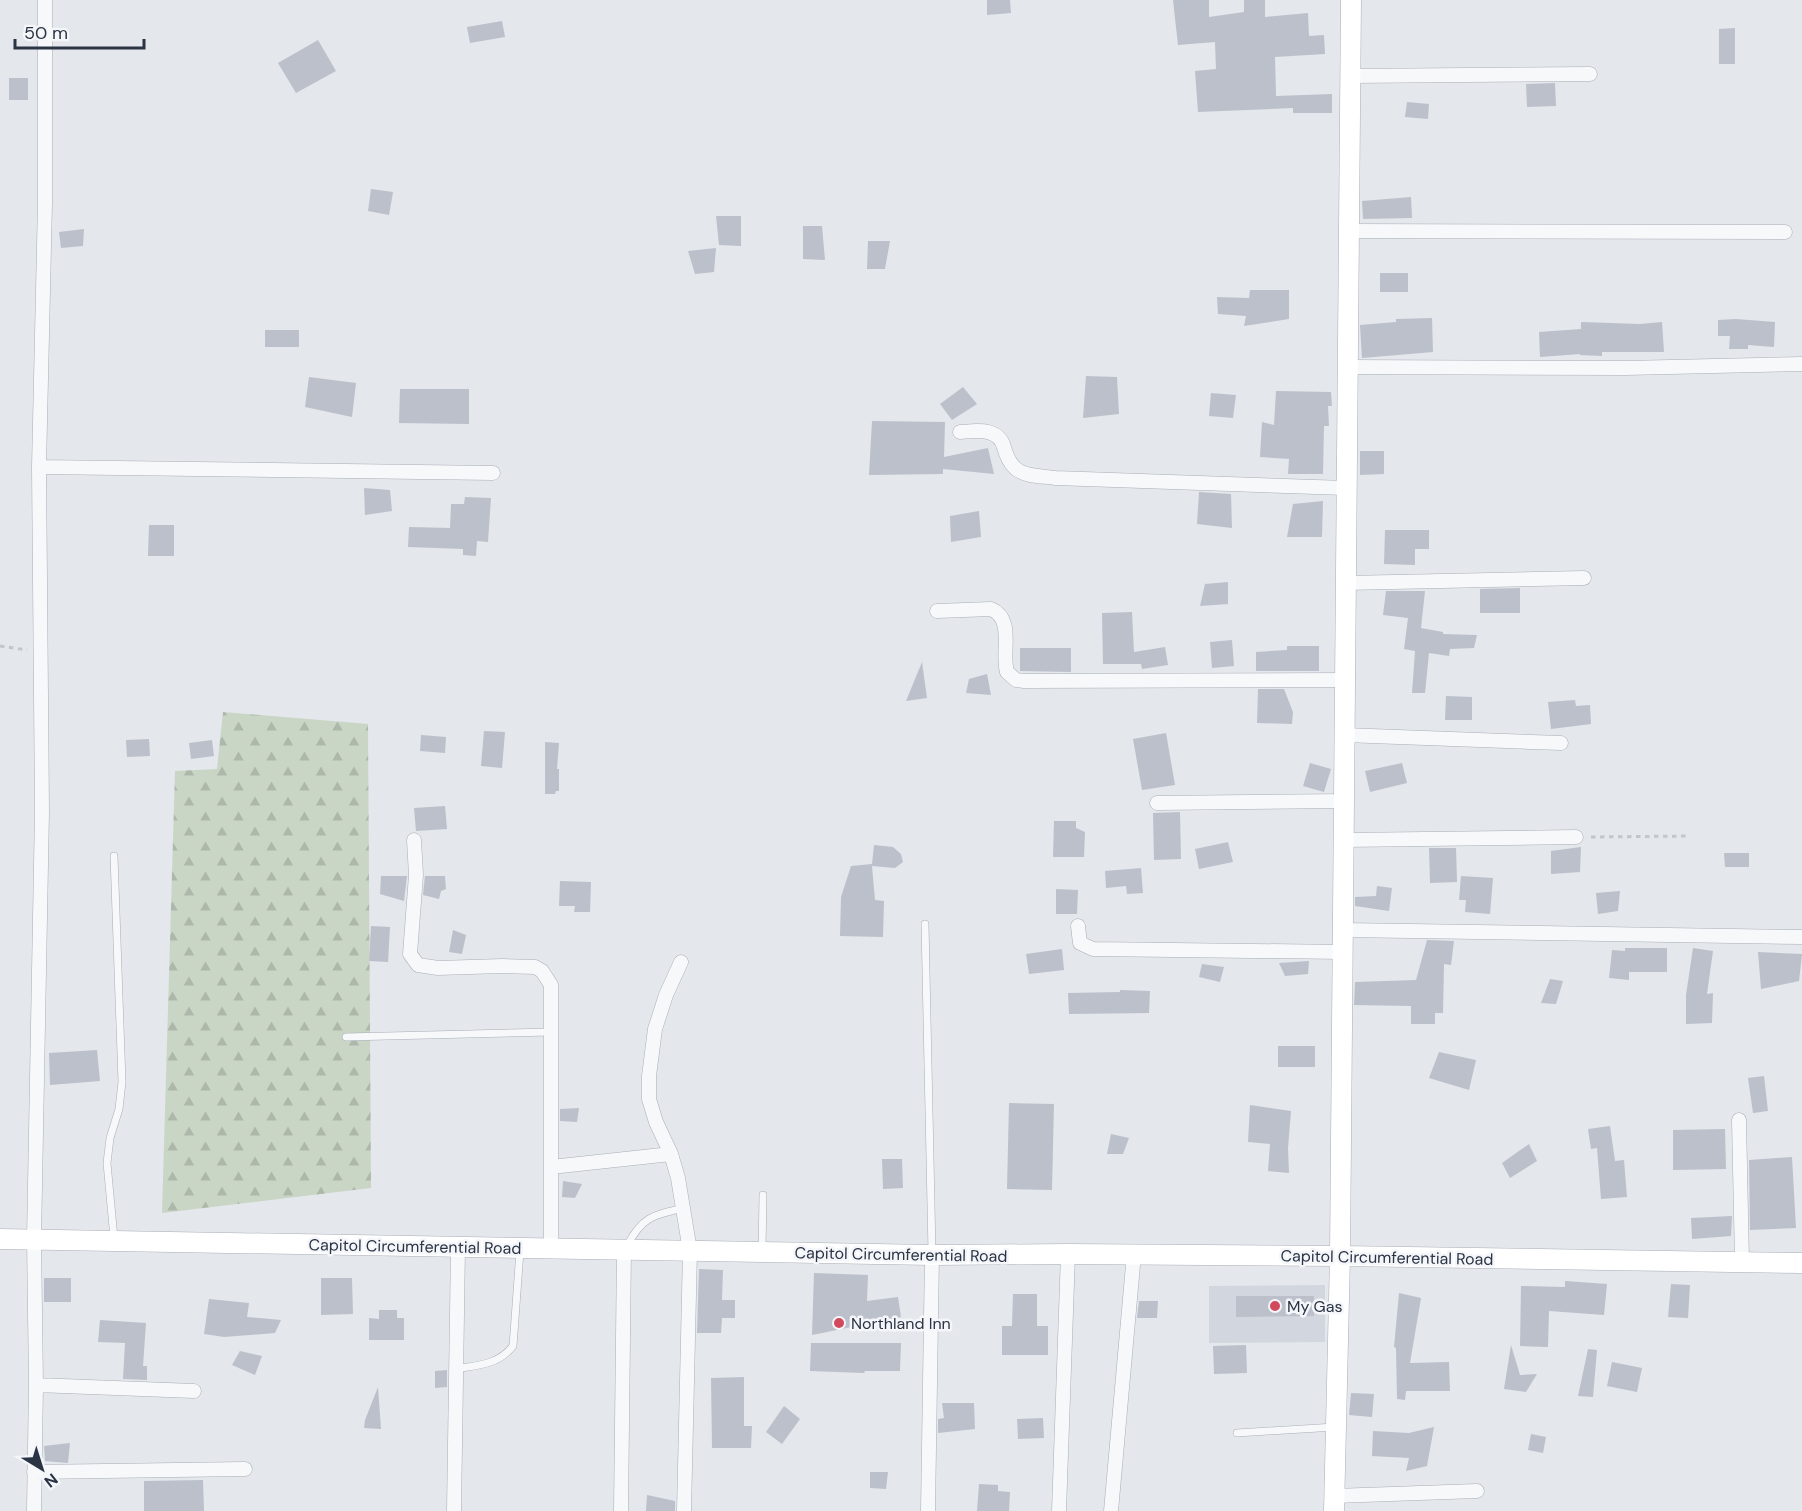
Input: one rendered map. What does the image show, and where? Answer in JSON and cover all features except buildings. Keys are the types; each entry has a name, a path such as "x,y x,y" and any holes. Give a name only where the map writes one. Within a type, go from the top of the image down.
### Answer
{"main road":[{"path":"1334,1504 1340,1256 1351,0"},
{"name":"Capitol Circumferential Road","path":"0,1239 932,1255 1134,1254 1802,1263"}],"street":[{"path":"34,1511 36,1385 34,1239 42,811 39,467 45,202 45,0"},
{"path":"1350,76 1590,74"},
{"path":"1348,231 1785,232"},
{"path":"1347,367 1626,368 1802,364"},
{"path":"960,432 988,431 1002,442 1010,462 1016,469 1029,474 1055,478 1346,488"},
{"path":"39,467 493,473"},
{"path":"1345,583 1584,578"},
{"path":"937,611 991,609 997,612 1004,622 1007,672 1016,680 1345,680"},
{"path":"1344,735 1561,743"},
{"path":"1157,803 1344,801"},
{"path":"1344,840 1576,837"},
{"path":"414,840 416,875 410,947 413,959 418,964 438,968 535,967 542,971 551,985 551,1249"},
{"path":"1078,926 1080,943 1093,950 1343,952"},
{"path":"1343,930 1802,937"},
{"path":"681,962 666,995 655,1029 650,1099 656,1122 678,1178 690,1251 684,1511"},
{"path":"1739,1120 1742,1262"},
{"path":"552,1167 670,1154"},
{"path":"454,1511 458,1247"},
{"path":"621,1511 624,1250"},
{"path":"1059,1511 1068,1254"},
{"path":"1112,1511 1134,1254"},
{"path":"928,1511 932,1255"},
{"path":"36,1385 194,1391"},
{"path":"34,1472 245,1469"},
{"path":"1334,1504 1477,1491"}],"lane":[{"path":"114,856 122,1082 119,1109 110,1138 107,1163 114,1240"},
{"path":"925,924 932,1255"},
{"path":"346,1036 551,1032"},
{"path":"762,1252 763,1195"},
{"path":"624,1250 635,1230 649,1218 684,1208"},
{"path":"456,1369 494,1363 505,1356 513,1346 520,1248"},
{"path":"1237,1432 1335,1427"}],"path":[{"path":"0,646 41,652"},
{"path":"1576,837 1689,836"}],"shaded area":[{"path":"1325,1285 1325,1342 1209,1343 1209,1286"}],"green space":[{"path":"223,712 368,724 371,1188 162,1213 175,771 217,769"}],"place":[{"name":"My Gas","path":"1275,1306"},
{"name":"Northland Inn","path":"839,1323"}]}
